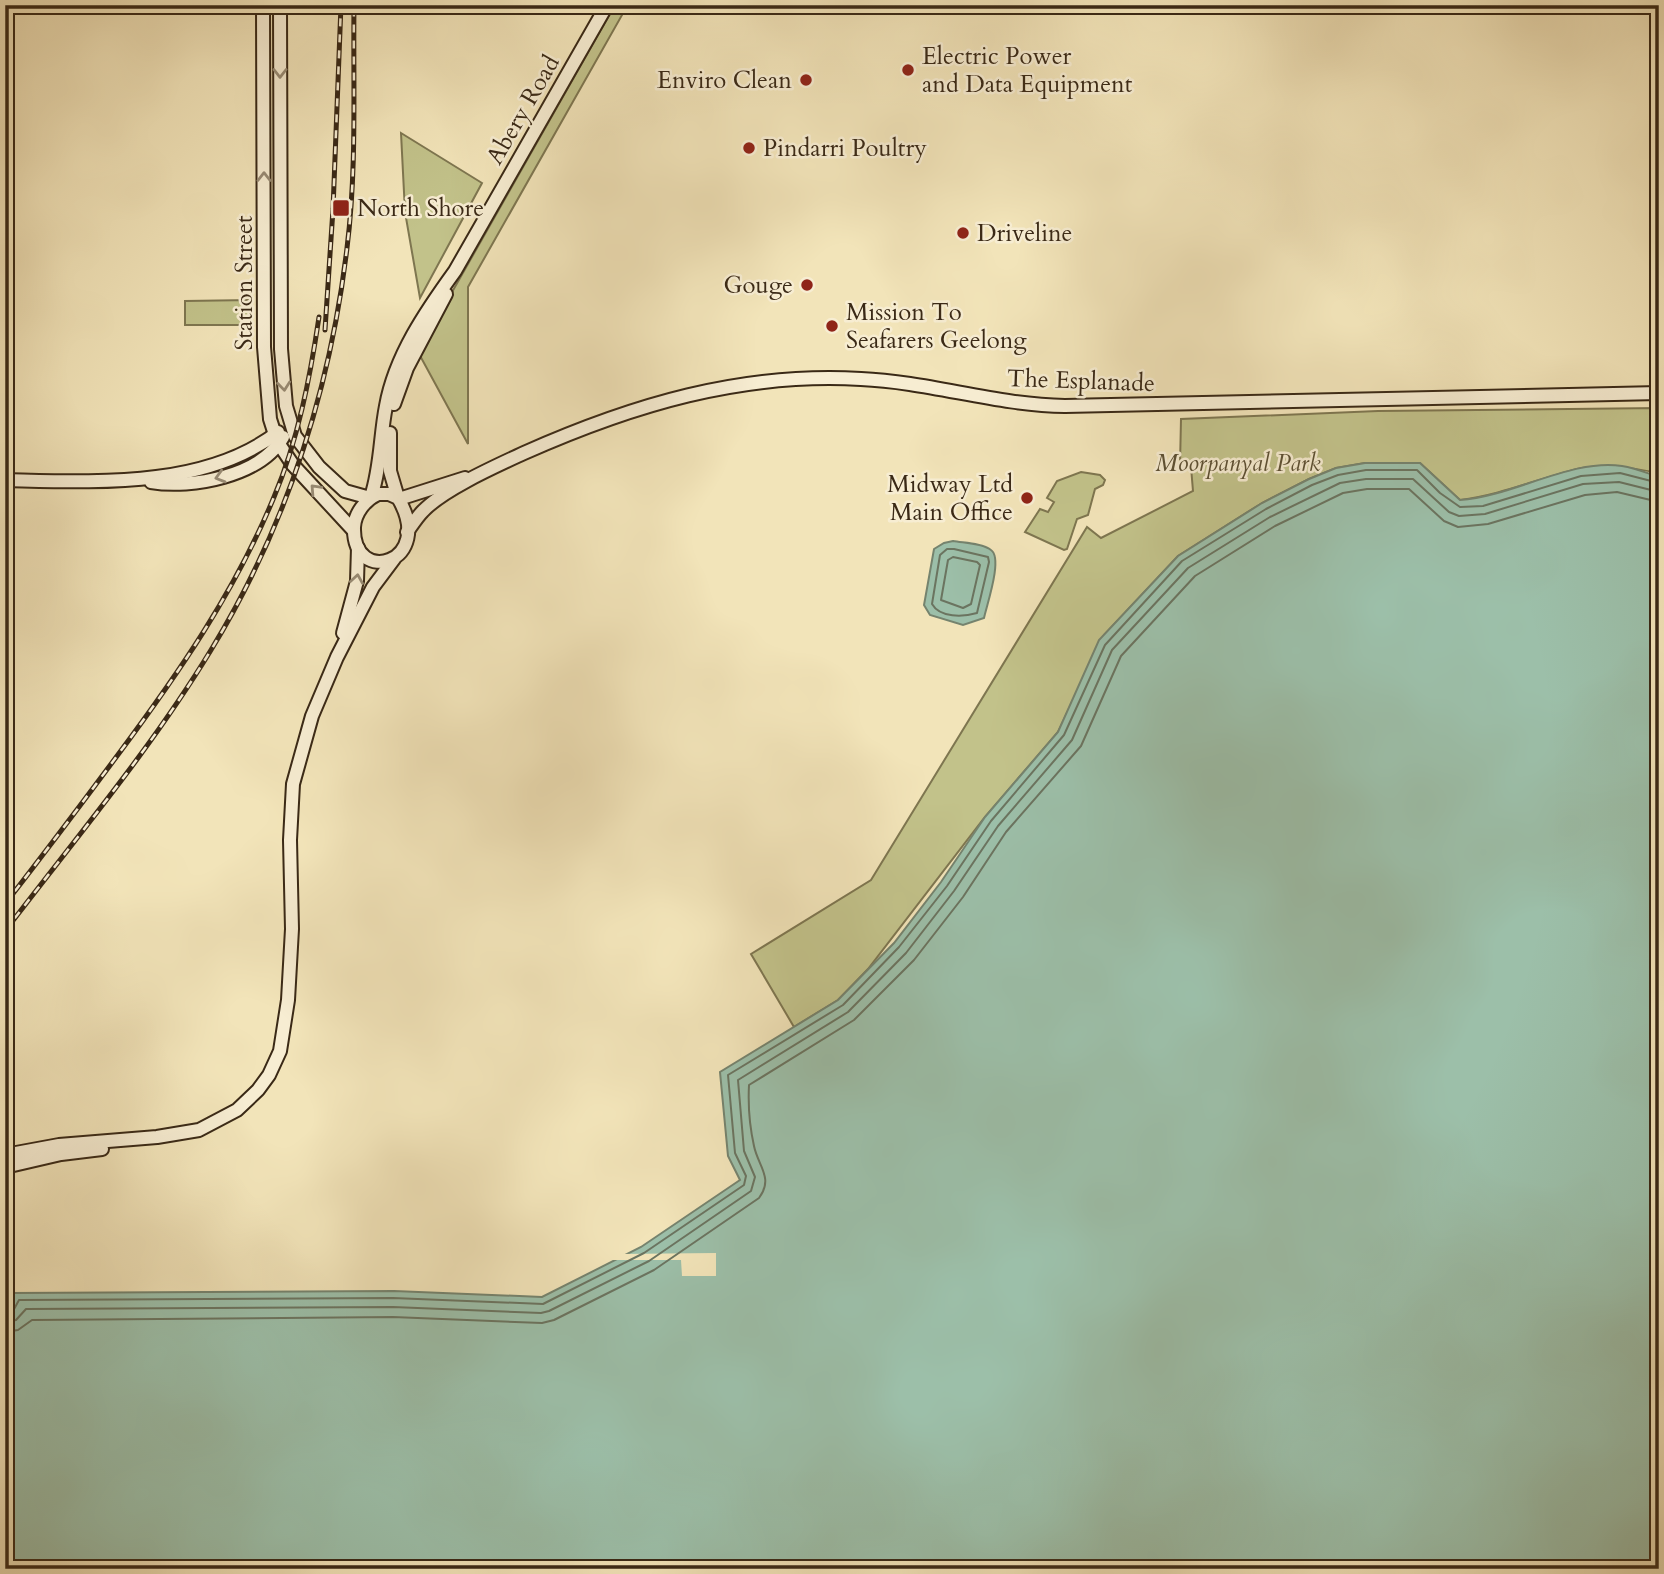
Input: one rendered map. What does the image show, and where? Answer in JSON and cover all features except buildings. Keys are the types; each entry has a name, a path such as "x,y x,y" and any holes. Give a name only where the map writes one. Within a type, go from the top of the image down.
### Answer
{"main road":[{"name":"Station Street","path":"263,5 264,347 268,409 276,440 293,465 354,531"},
{"name":"Station Street","path":"280,5 281,349 289,423 300,443 334,483 345,491 371,498"},
{"name":"Abery Road","path":"371,498 394,376 427,312 455,271 607,5"},
{"name":"Abery Road","path":"399,498 390,471 389,455 394,406 407,368 434,319 455,271"},
{"name":"The Esplanade","path":"407,532 429,505 478,475 569,433 614,415 706,391 784,380 845,378 892,381 1010,402 1065,406 1659,393"},
{"path":"5,480 141,479 173,484 197,483 219,478 266,458 289,423"},
{"name":"The Esplanade","path":"399,498 478,475"},
{"path":"5,1155 78,1143 182,1135 210,1126 237,1110 264,1082 279,1051 287,1014 292,929 290,840 293,784 312,716 337,657 373,587 403,549 407,517 399,498 383,493 371,498 359,511 354,531 358,548 357,581 337,657"},
{"path":"358,548 363,555 375,562 394,559"},
{"path":"5,1167 78,1152 183,1142 217,1132 244,1115 273,1084 289,1045 296,957 292,929"}],"green space":[{"path":"615,5 626,8 468,287 468,444 418,352"},
{"path":"401,133 482,183 420,298 405,212"},
{"path":"251,300 251,325 185,325 185,301"},
{"name":"Moorpanyal Park","path":"1659,408 1659,473 1618,467 1587,467 1460,500 1420,463 1365,463 1336,468 1262,503 1178,556 1104,635 1058,732 985,817 868,969 838,1000 794,1027 751,954 871,880 1087,527 1101,538 1193,491 1191,467 1180,465 1181,419 1378,411"},
{"path":"1081,472 1100,475 1105,480 1103,485 1095,489 1088,515 1077,519 1067,549 1025,532 1040,509 1048,512 1054,502 1047,498 1057,481"}],"water":[{"path":"1365,463 1420,463 1460,500 1500,492 1562,472 1603,465 1627,467 1659,477 1659,1569 5,1569 5,1329 10,1293 394,1291 542,1297 641,1247 740,1180 728,1156 720,1072 838,1000 894,943 941,882 985,817 1058,732 1099,640 1178,556 1262,503 1309,479 1336,468"},
{"path":"953,541 991,550 995,562 984,618 963,625 930,615 924,605 934,549"}],"pier":[{"path":"716,1253 716,1276 682,1276 681,1260 608,1260 620,1254"}],"railway":[{"path":"325,330 341,5"},
{"path":"5,931 112,793 188,687 238,603 283,506 301,457 329,354 347,248 353,157 354,5"},
{"path":"5,904 162,694 204,631 242,566 274,497 290,453 307,386 319,317"}],"place":[{"name":"Electric Power and Data Equipment","path":"908,70"},
{"name":"Enviro Clean","path":"806,80"},
{"name":"Pindarri Poultry","path":"749,148"},
{"name":"North Shore","path":"341,208"},
{"name":"Driveline","path":"963,233"},
{"name":"Gouge","path":"807,285"},
{"name":"Mission To Seafarers Geelong","path":"832,326"},
{"name":"Midway Ltd Main Office","path":"1027,498"}]}
